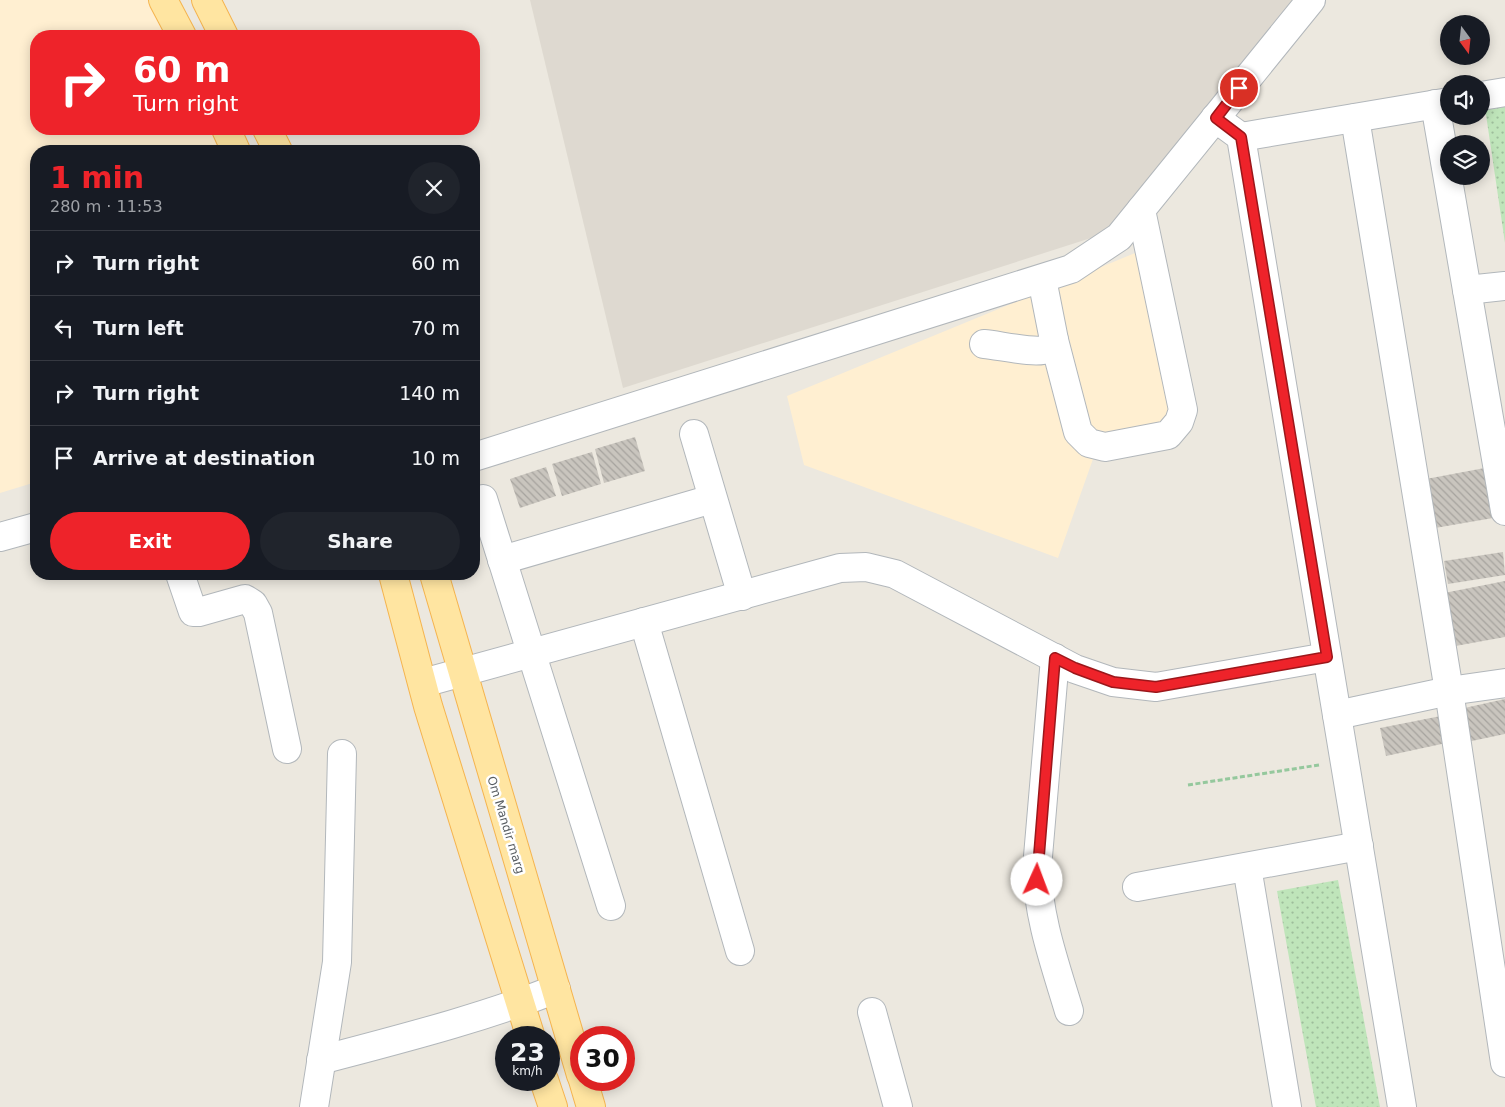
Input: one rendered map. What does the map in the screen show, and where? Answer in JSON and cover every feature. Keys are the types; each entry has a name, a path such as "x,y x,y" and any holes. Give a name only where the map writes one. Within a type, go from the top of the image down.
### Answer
{"main road":[{"path":"163,0 179,30"},
{"path":"206,0 221,30"},
{"path":"395,580 422,684 527,1026"},
{"name":"Om Mandir marg","path":"436,580 570,1037"},
{"path":"548,1091 553,1107"},
{"path":"586,1091 591,1107"}],"street":[{"path":"480,455 1071,269 1099,253 1119,238 1311,0"},
{"path":"1490,94 1505,92"},
{"path":"1241,137 1440,103"},
{"path":"1216,118 1241,137 1402,1107"},
{"path":"1355,118 1449,691 1505,1063"},
{"path":"1445,125 1467,290 1501,458 1505,511"},
{"path":"1042,279 1054,340 1078,432 1089,443 1105,447 1168,435 1179,422 1183,410 1141,210"},
{"path":"1467,290 1505,286"},
{"path":"984,344 1045,350 1052,346 1054,340"},
{"path":"694,434 742,596"},
{"path":"483,499 612,906"},
{"path":"502,560 712,499"},
{"path":"0,537 30,529"},
{"path":"422,684 840,568 866,566 895,574 1075,668 1113,682 1156,687 1327,657"},
{"path":"182,580 193,612 245,599 253,604 258,613 287,749"},
{"path":"644,622 740,951"},
{"path":"1055,658 1037,868 1041,915 1069,1011"},
{"path":"1337,715 1449,691 1505,683"},
{"path":"314,1107 337,962 342,754"},
{"path":"1137,887 1359,846"},
{"path":"1247,867 1287,1107"},
{"path":"321,1060 431,1031 520,1003 556,989"},
{"path":"872,1012 898,1107"}],"path":[{"path":"1188,785 1344,761"}],"shaded area":[{"path":"0,0 167,0 180,30 30,30 30,135 229,135 233,145 30,145 30,484 0,493"},
{"path":"530,0 1324,0 1144,221 623,388"},
{"path":"1157,244 1193,424 1099,442 1058,558 804,465 787,396"}],"green space":[{"path":"1505,105 1505,243 1488,125 1490,125 1490,107"},
{"path":"1338,880 1380,1107 1316,1107 1277,891"}],"building":[{"path":"635,437 645,471 604,483 595,449"},
{"path":"592,452 601,484 562,496 552,464"},
{"path":"546,467 556,496 520,508 510,479"},
{"path":"1490,467 1499,517 1435,528 1426,479"},
{"path":"1503,552 1505,575 1448,584 1444,561"},
{"path":"1505,581 1505,637 1450,647 1439,594"},
{"path":"1505,699 1505,734 1467,742 1460,709"},
{"path":"1446,715 1451,742 1386,756 1380,728"}],"route":[{"path":"1037,880 1055,658 1075,668 1113,682 1156,687 1327,657 1241,137 1216,118 1239,88"}]}
